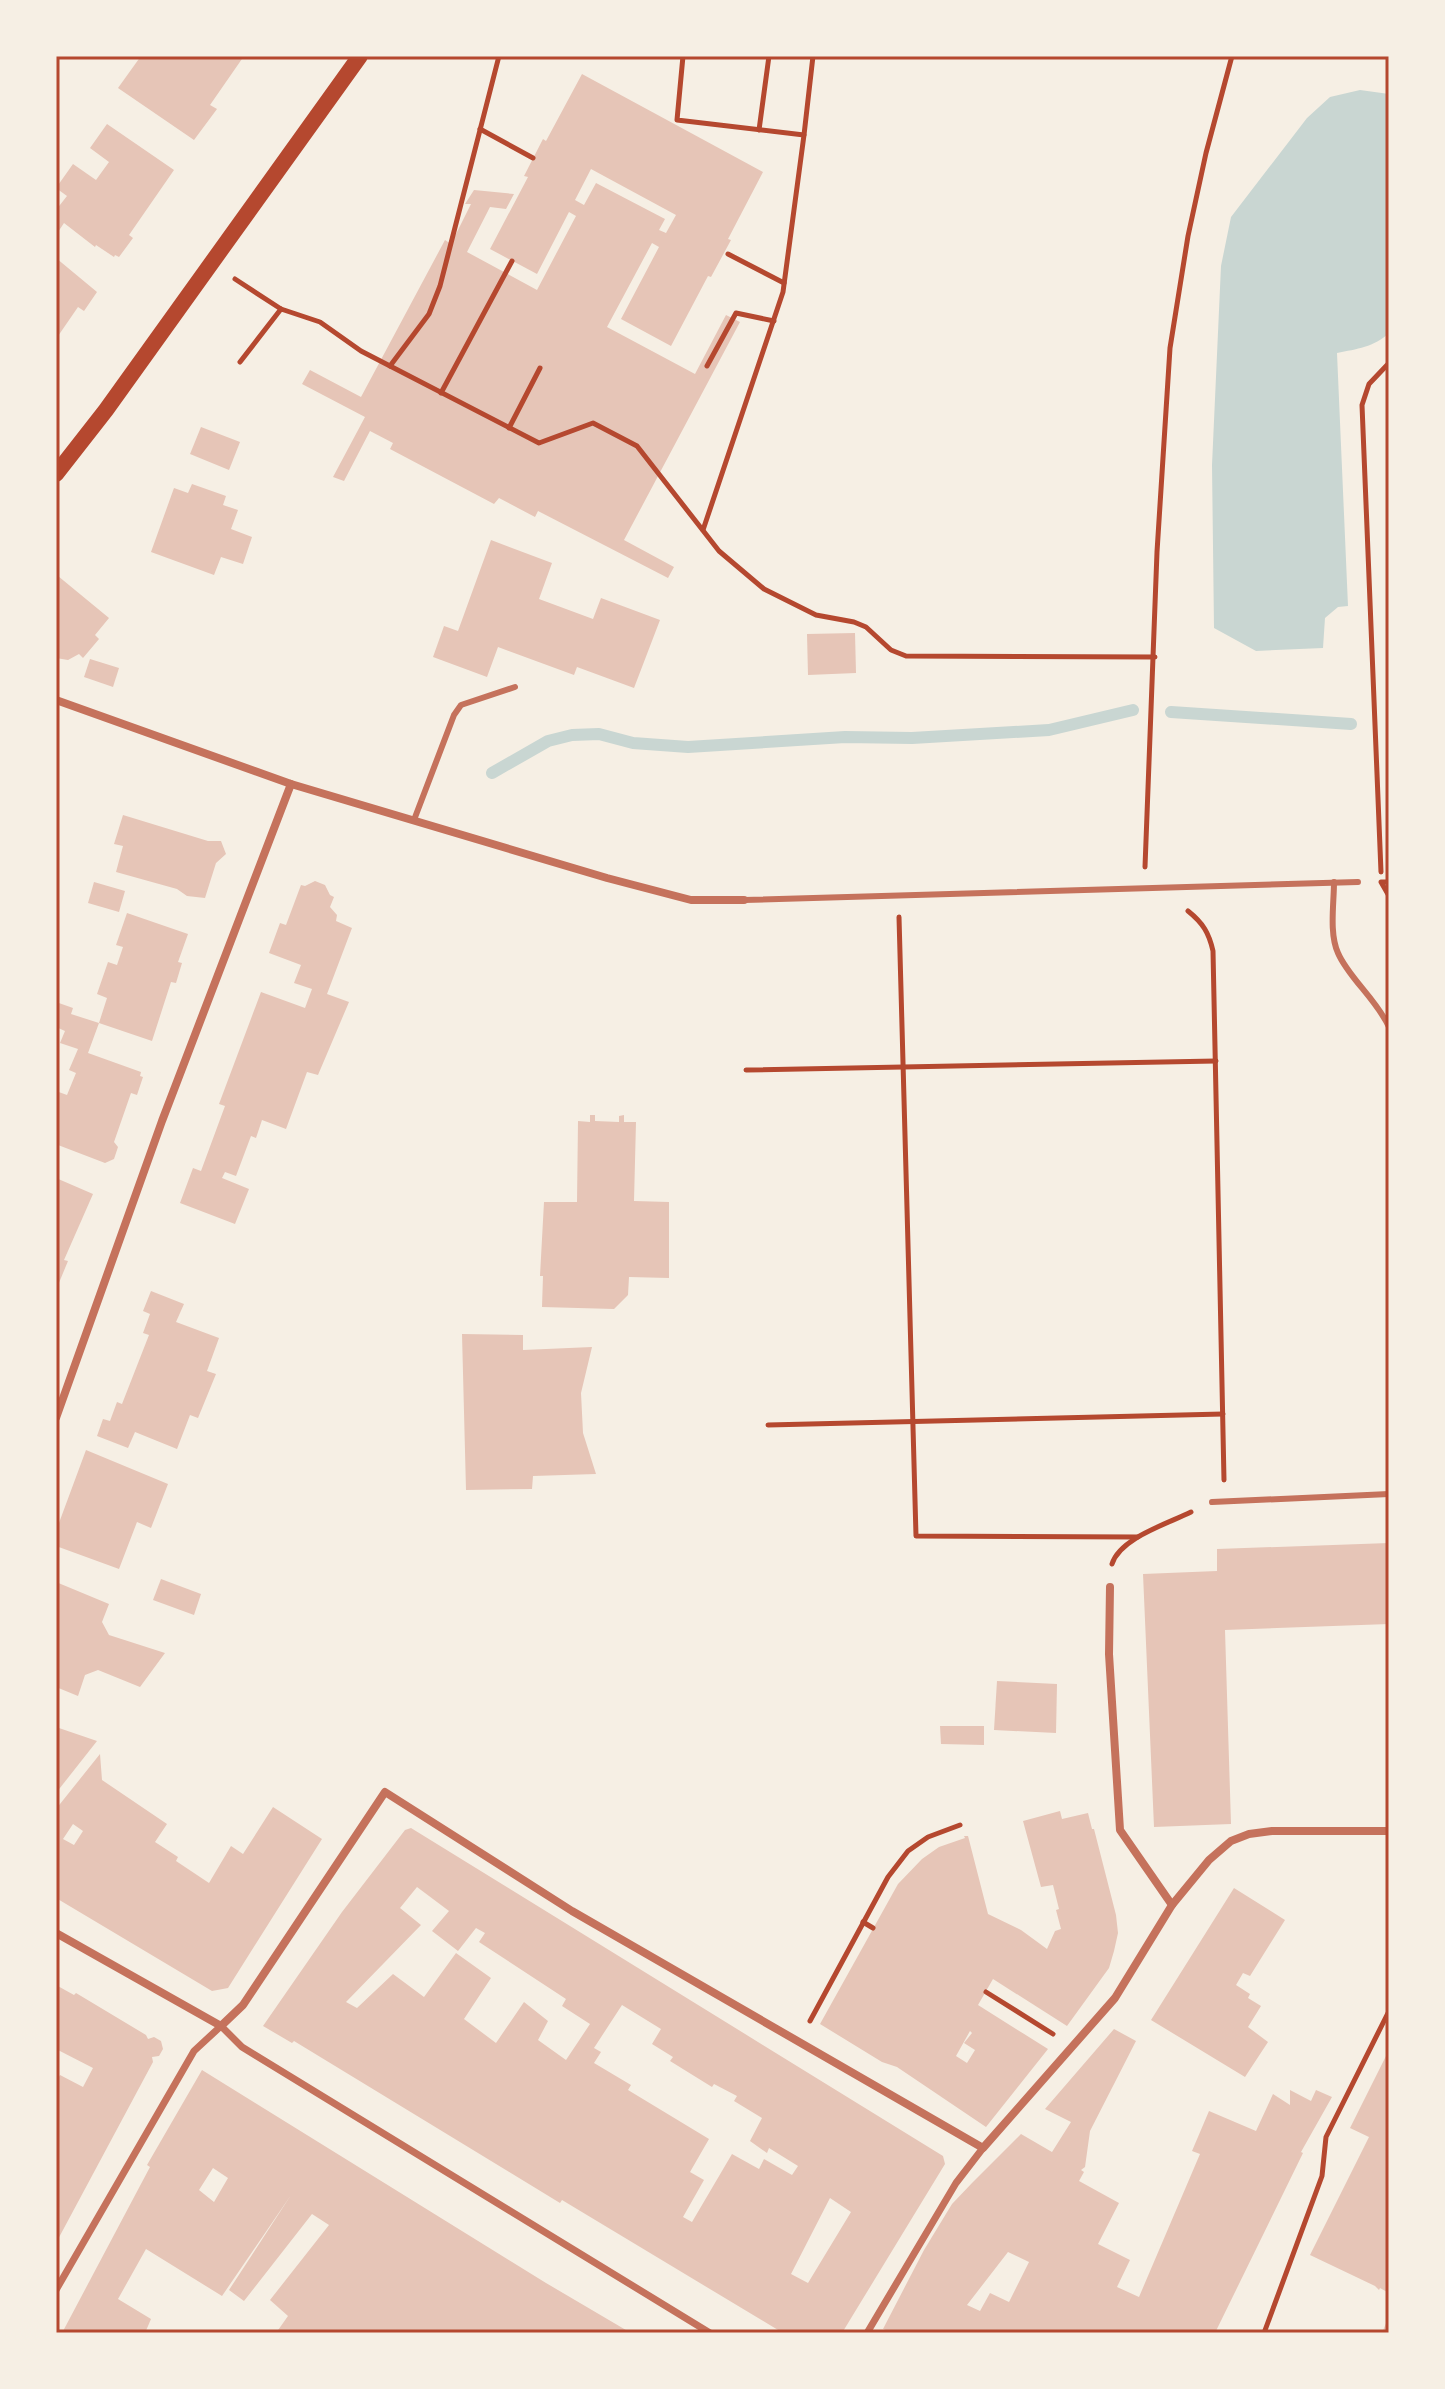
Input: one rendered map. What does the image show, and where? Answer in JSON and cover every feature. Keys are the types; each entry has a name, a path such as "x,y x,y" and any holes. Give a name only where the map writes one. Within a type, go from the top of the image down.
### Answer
{"main road":[{"path":"56,474 106,410 360,56"}],"street":[{"path":"56,700 291,784 607,878 691,900 744,900"},
{"path":"56,1418 162,1121 291,784"},
{"path":"1110,1587 1109,1654 1120,1830 1172,1905"},
{"path":"56,2290 194,2051 243,2005 385,1792 572,1911 983,2148"},
{"path":"867,2333 956,2183 1115,1998 1172,1905 1209,1860 1231,1841 1249,1834 1272,1831 1389,1831"},
{"path":"56,1933 221,2026 242,2047 710,2333"}],"lane":[{"path":"414,820 454,715 461,705 515,687"},
{"path":"1334,882 1334,936 1338,954 1384,1015 1389,1027"},
{"path":"744,900 1358,882"},
{"path":"1212,1502 1389,1494"}],"path":[{"path":"390,366 429,314 440,286 499,56"},
{"path":"683,56 677,120 804,135"},
{"path":"759,130 769,56"},
{"path":"703,530 785,283 813,56"},
{"path":"1110,1587 1111,1566 1117,1552 1139,1537 1212,1502 1224,1487 1213,951 1209,934 1200,920 1144,887 1162,461 1175,302 1206,153 1232,56"},
{"path":"480,129 533,158"},
{"path":"728,254 785,283"},
{"path":"441,393 512,261"},
{"path":"211,263 281,309 320,322 361,351 539,443 593,423 630,441 719,551 764,589 816,615 866,627 891,650 906,656 1155,657"},
{"path":"240,362 281,309"},
{"path":"707,366 736,313 774,321"},
{"path":"1389,363 1376,373 1362,405 1381,882 1389,896"},
{"path":"509,428 540,368"},
{"path":"1358,882 1389,882"},
{"path":"899,894 916,1536 1139,1537"},
{"path":"746,1070 1216,1061"},
{"path":"768,1425 1223,1414"},
{"path":"798,2043 888,1877 908,1851 928,1837 960,1825"},
{"path":"863,1922 873,1928"},
{"path":"986,1992 1073,2046"},
{"path":"1264,2333 1322,2176 1326,2137 1389,2011"}],"shaded area":[{"path":"1360,90 1389,94 1389,333 1358,349 1337,353 1348,606 1338,607 1325,618 1323,648 1256,651 1214,628 1212,465 1221,266 1231,217 1307,118 1330,97"}],"building":[{"path":"141,56 244,56 210,105 217,109 194,140 118,88"},
{"path":"582,74 763,172 728,239 731,240 671,346 621,319 659,247 652,243 607,327 695,374 726,315 740,322 624,540 674,567 668,578 538,511 535,517 499,498 494,504 390,449 393,443 370,431 344,481 333,477 365,417 302,384 310,370 361,397 445,240 451,244 471,204 465,204 474,190 514,194 506,209 490,207 467,252 537,290 576,216 569,212 537,274 490,249 528,177 524,176 543,139 546,141","holes":["591,169 676,215 666,233 659,230 665,219 596,183 584,205 575,200"]},
{"path":"107,124 174,170 129,235 133,238 119,257 95,247 64,223 56,235 56,210 67,196 56,188 73,164 96,180 109,162 90,148"},
{"path":"56,258 97,292 84,311 78,307 56,339"},
{"path":"201,427 240,442 229,470 190,454"},
{"path":"192,484 226,496 223,505 238,510 231,529 252,537 243,564 221,557 214,575 151,552 174,488 188,493"},
{"path":"491,540 552,563 539,599 593,619 601,598 660,620 634,688 577,667 574,675 498,647 487,677 433,657 444,626 458,631"},
{"path":"58,576 109,618 95,635 99,639 83,658 79,654 68,660 56,658"},
{"path":"855,633 856,673 808,675 807,634"},
{"path":"90,659 119,668 113,687 84,677"},
{"path":"123,815 208,841 221,841 226,854 216,863 205,898 187,896 177,889 116,872 123,846 114,844"},
{"path":"315,881 325,885 334,897 330,907 337,915 336,921 352,928 327,994 349,1002 318,1075 307,1072 286,1129 262,1120 256,1138 251,1136 236,1176 225,1172 222,1178 249,1189 235,1224 180,1203 193,1168 201,1171 225,1106 219,1104 261,992 305,1008 312,989 294,983 301,965 269,953 280,923 286,925 301,885"},
{"path":"94,882 125,891 119,912 88,903"},
{"path":"127,913 188,934 178,962 182,963 176,983 171,982 152,1041 99,1023 107,998 97,994 108,962 117,965 123,947 116,945"},
{"path":"56,1002 73,1008 71,1014 99,1023 88,1053 141,1072 140,1076 143,1077 137,1095 131,1093 114,1142 118,1147 114,1159 105,1163 58,1145 56,1151 56,1091 67,1095 76,1073 69,1070 78,1049 60,1043 65,1031 56,1027"},
{"path":"590,1115 595,1115 595,1121 619,1122 619,1116 624,1115 624,1122 636,1122 634,1201 669,1202 669,1278 629,1277 628,1295 614,1309 542,1307 543,1276 540,1276 544,1202 577,1202 578,1121 590,1122"},
{"path":"56,1178 93,1194 64,1260 68,1261 56,1290"},
{"path":"151,1291 184,1304 176,1322 219,1338 207,1371 216,1374 198,1418 190,1415 177,1449 135,1432 128,1448 97,1436 103,1419 110,1421 117,1402 122,1404 149,1335 143,1333 150,1314 143,1311"},
{"path":"462,1334 523,1335 523,1350 592,1347 581,1393 583,1433 596,1474 533,1476 532,1489 466,1490"},
{"path":"86,1450 168,1484 151,1528 137,1522 119,1569 56,1546 56,1531"},
{"path":"1389,1543 1389,1624 1225,1630 1231,1824 1154,1827 1143,1574 1217,1571 1217,1549"},
{"path":"161,1579 201,1594 194,1615 153,1600"},
{"path":"56,1582 109,1604 102,1622 109,1635 165,1653 140,1687 98,1670 85,1675 78,1696 56,1687"},
{"path":"997,1681 1057,1684 1056,1733 994,1730"},
{"path":"940,1726 984,1726 984,1745 941,1744"},
{"path":"56,1727 97,1741 56,1793"},
{"path":"100,1754 102,1780 167,1824 155,1842 178,1857 176,1861 209,1883 231,1846 243,1854 273,1807 322,1839 228,1988 212,1991 56,1898 56,1809","holes":["73,1824 83,1831 74,1845 63,1839"]},
{"path":"1060,1811 1062,1819 1088,1813 1116,1915 1118,1933 1109,1968 1067,2026 993,1979 978,2005 1048,2049 986,2127 897,2067 882,2062 820,2024 898,1884 922,1859 964,1836 968,1836 988,1914 1021,1930 1047,1949 1055,1931 1061,1929 1056,1910 1059,1909 1053,1885 1041,1887 1023,1821","holes":["970,2031 972,2033 964,2043 975,2050 967,2063 956,2056"]},
{"path":"411,1828 943,2156 945,2164 842,2333 783,2333 562,2200 560,2203 294,2041 292,2043 263,2026 342,1912 405,1830","holes":["417,1887 449,1911 432,1931 458,1951 476,1928 485,1933 479,1942 566,1999 562,2006 590,2024 566,2060 538,2040 548,2021 524,2002 496,2043 464,2019 491,1978 456,1953 424,1997 393,1974 357,2008 346,2002 421,1925 400,1908","622,2005 661,2029 652,2044 673,2057 670,2061 712,2087 714,2084 737,2096 734,2101 762,2118 750,2141 767,2153 769,2148 798,2166 792,2175 764,2159 759,2169 732,2154 692,2222 683,2217 704,2180 690,2172 709,2139 628,2090 631,2085 594,2063 601,2052 594,2048","830,2198 851,2212 808,2283 791,2274"]},
{"path":"1234,1888 1285,1920 1250,1976 1243,1973 1236,1985 1261,2006 1248,2027 1268,2042 1245,2077 1151,2020"},
{"path":"56,1985 74,1995 76,1993 148,2039 154,2037 161,2041 163,2049 159,2056 152,2057 153,2062 56,2243 56,2082 60,2075 83,2087 93,2068 56,2049"},
{"path":"1114,2029 1136,2041 1090,2131 1085,2167 1081,2170 1084,2172 1079,2181 1119,2203 1098,2244 1130,2260 1117,2287 1139,2297 1200,2154 1192,2151 1209,2111 1256,2131 1273,2094 1290,2105 1290,2090 1311,2101 1316,2090 1332,2097 1301,2152 1215,2333 893,2333 883,2329 952,2204 972,2183 1021,2134 1052,2152 1071,2122 1045,2109","holes":["1008,2252 1029,2262 1009,2302 990,2293 980,2311 967,2305"]},
{"path":"1389,2050 1389,2293 1310,2255 1369,2137 1350,2128"},
{"path":"202,2070 631,2333 276,2333 288,2316 270,2300 329,2225 312,2214 244,2301 229,2290 291,2195 222,2296 146,2249 118,2299 151,2319 145,2333 62,2333 150,2167 147,2165","holes":["213,2168 228,2178 214,2202 199,2190"]},
{"path":"1389,2316 1389,2333 1382,2333"}],"waterway":[{"path":"492,773 548,741 572,735 599,734 633,743 688,747 845,737 912,738 1049,730 1133,710"},
{"path":"1171,712 1351,724"}]}
